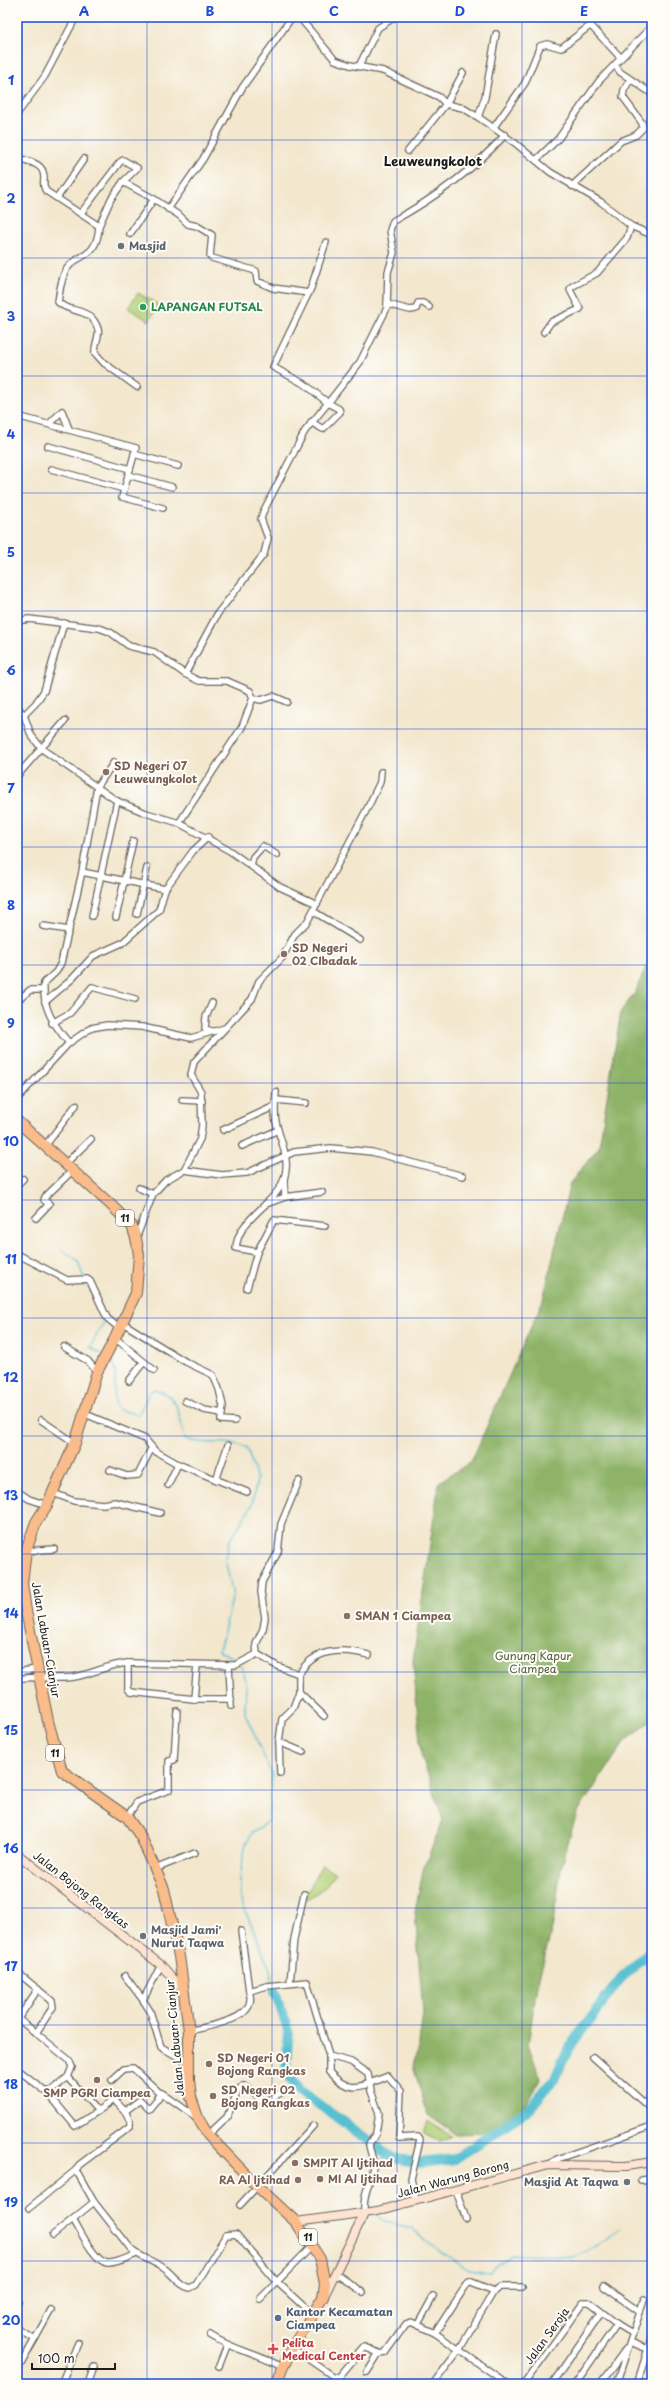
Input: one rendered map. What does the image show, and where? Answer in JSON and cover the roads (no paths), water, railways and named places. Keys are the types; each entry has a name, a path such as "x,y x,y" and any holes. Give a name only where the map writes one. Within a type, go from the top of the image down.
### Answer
{"highway":[{"name":"Jalan Labuan-Cianjur","path":"17,1121 123,1216 132,1226 136,1238 139,1255 136,1293 97,1372 83,1413 75,1443 47,1506 36,1522 26,1551 20,1582 49,1727 62,1770 127,1817 141,1837 164,1890 172,1921 184,1992 189,2031 192,2097 198,2118"},
{"name":"11","path":"198,2118 208,2134 256,2186 296,2222 313,2245 324,2273 323,2297 292,2348 275,2384"}],"main road":[{"name":"Jalan Bojong Rangkas","path":"17,1854 161,1966 184,1992"},
{"name":"Jalan Warung Borong","path":"296,2222 364,2214 548,2165 626,2166 652,2162"},
{"path":"323,2297 336,2274 364,2214"}],"street":[{"path":"17,114 45,76 76,17"},
{"path":"168,209 203,159 242,88 292,17"},
{"path":"299,17 335,60 374,68 392,74 439,97 446,104 463,108 505,135 550,172 601,202 631,226 652,235"},
{"path":"359,66 378,28 395,17"},
{"path":"589,17 591,25 621,58"},
{"path":"494,127 530,74 540,46 547,44 561,48 591,25"},
{"path":"536,160 558,139 595,86 652,26"},
{"path":"478,117 485,97 492,49 496,34"},
{"path":"615,65 630,80 651,93"},
{"path":"408,151 446,104 463,73"},
{"path":"572,186 621,141 636,135 643,128 623,97 624,90 630,80"},
{"path":"185,674 218,613 240,581 264,554 268,538 261,519 263,512 305,431 360,362 380,326 387,304 388,272 394,254 390,230 393,221 429,200 462,177 505,135"},
{"path":"17,158 40,167 44,172 43,186 57,198 98,226"},
{"path":"57,198 84,159"},
{"path":"80,213 120,162 124,160 137,168 123,182 111,199 98,226 99,235 95,246 64,274 58,302 61,306 84,313 93,320 98,329 95,349 99,359 137,387"},
{"path":"123,182 154,199 180,216 188,224 197,226 212,235 210,256 212,258 256,271 258,281 273,288 309,293"},
{"path":"130,234 154,199"},
{"path":"544,332 551,322 580,309 570,290 571,287 597,273 627,238 631,226"},
{"path":"311,422 323,429 340,412 339,409 328,403 302,382 273,367 309,293 322,259 326,242"},
{"path":"387,304 410,310 416,309 418,304 423,303 429,307"},
{"path":"49,424 62,411 69,429"},
{"path":"17,416 136,448 122,497 163,508"},
{"path":"48,446 130,468"},
{"path":"134,454 178,466"},
{"path":"51,469 124,489"},
{"path":"128,475 172,487"},
{"path":"17,621 28,619 64,623 110,632 129,646 154,652 185,674 200,681 226,681 250,691 253,698 242,726 179,823"},
{"path":"24,715 35,704 44,691 64,623"},
{"path":"253,698 261,700 273,696 287,702"},
{"path":"17,707 24,715 30,735 42,749 117,801 146,813 179,823 208,837 251,865 280,887 317,904"},
{"path":"17,776 65,721"},
{"path":"68,1043 52,1023 45,1002 43,990 46,979 56,972 61,962 82,872 97,787 114,762"},
{"path":"136,1238 154,1194 166,1180 184,1170 200,1139 202,1092 191,1075 192,1067 197,1058 252,999 259,981 282,958 295,934 307,922 369,805 380,782 380,772"},
{"path":"92,916 117,801"},
{"path":"45,1002 72,979 93,956 122,943 159,910 165,888 193,851 208,837"},
{"path":"116,918 133,841"},
{"path":"251,865 253,857 263,846 277,855"},
{"path":"137,914 147,868"},
{"path":"82,872 165,888"},
{"path":"313,911 360,940"},
{"path":"43,926 69,930"},
{"path":"52,1023 70,1013 92,987 135,999"},
{"path":"17,996 22,998 26,996 30,990 43,990"},
{"path":"212,1003 205,1021 205,1029 212,1031"},
{"path":"17,1099 68,1043 91,1028 107,1025 142,1027 191,1038 225,1028"},
{"path":"276,1092 275,1106 278,1130 287,1167 284,1180 285,1197"},
{"path":"182,1100 202,1101"},
{"path":"276,1100 306,1103"},
{"path":"45,1146 76,1105"},
{"path":"222,1130 275,1106"},
{"path":"242,1146 278,1130"},
{"path":"36,1218 49,1204 44,1200 45,1197 91,1138"},
{"path":"184,1170 222,1175 248,1173 285,1154 331,1148 366,1151 463,1176"},
{"path":"17,1185 23,1179"},
{"path":"257,1252 236,1248 236,1244 243,1228 277,1191 284,1180"},
{"path":"139,1188 154,1194"},
{"path":"264,1205 285,1197 322,1192"},
{"path":"248,1288 257,1252 274,1220 325,1226"},
{"path":"17,1254 67,1280 85,1279 93,1286 109,1322 119,1330 213,1375 219,1390 222,1421 235,1421"},
{"path":"119,1330 143,1363 154,1370"},
{"path":"64,1347 83,1357 97,1372"},
{"path":"129,1381 143,1363"},
{"path":"185,1401 204,1410 222,1413"},
{"path":"83,1413 127,1430 145,1439 152,1447 178,1464 246,1492"},
{"path":"41,1420 75,1443"},
{"path":"216,1480 228,1445"},
{"path":"110,1470 127,1476 138,1475 152,1447"},
{"path":"168,1485 178,1464"},
{"path":"257,1654 256,1644 265,1618 261,1592 262,1582 278,1552 281,1524 299,1481"},
{"path":"17,1491 29,1499 47,1506"},
{"path":"53,1493 74,1501 103,1504 115,1502 160,1513"},
{"path":"26,1551 54,1549"},
{"path":"280,1773 278,1742 282,1717 292,1710 299,1692 299,1674 306,1662 320,1654 349,1651 369,1655"},
{"path":"17,1672 72,1677 113,1664 128,1663 229,1666 240,1664 257,1654"},
{"path":"257,1654 277,1666 299,1674"},
{"path":"128,1663 129,1691 194,1699 230,1699"},
{"path":"194,1699 197,1665"},
{"path":"229,1666 231,1706"},
{"path":"17,1679 38,1673"},
{"path":"299,1692 324,1716"},
{"path":"127,1817 137,1802 168,1790 169,1761 174,1760 177,1711"},
{"path":"278,1742 303,1752"},
{"path":"155,1869 195,1853"},
{"path":"290,1983 294,1939 304,1894"},
{"path":"189,2031 245,2013 251,2004 241,1931"},
{"path":"17,1939 17,1946"},
{"path":"143,2000 161,1966"},
{"path":"17,1972 52,2001 53,2007 36,2033"},
{"path":"125,1976 143,2000 156,2027 161,2047 190,2063"},
{"path":"250,1991 270,1986 304,1981 310,1984 329,2056 329,2072 340,2084 353,2088 388,2076 401,2091 399,2138 418,2137 420,2142 413,2168 412,2179 416,2200"},
{"path":"38,1989 18,2019 71,2063 72,2070 68,2077 48,2093"},
{"path":"329,2056 361,2068 368,2074 379,2112 376,2133 369,2145 373,2158 373,2167 363,2198 364,2214"},
{"path":"593,2057 652,2110"},
{"path":"112,2080 124,2069 133,2068 161,2094 164,2094 198,2118"},
{"path":"17,2069 48,2093 75,2126 114,2100 125,2111 130,2122 130,2127 79,2165 76,2170 29,2208"},
{"path":"68,2077 98,2111"},
{"path":"208,2134 227,2117 238,2091 242,2086 247,2086 263,2103 282,2092"},
{"path":"125,2111 140,2100 149,2108 161,2094"},
{"path":"240,2205 313,2126"},
{"path":"548,2165 557,2159 652,2126"},
{"path":"76,2170 94,2202 137,2254 166,2269 184,2286 190,2288 196,2285 226,2235 233,2232 240,2236 276,2280 313,2315"},
{"path":"641,2180 652,2179"},
{"path":"456,2190 466,2219"},
{"path":"53,2235 94,2202"},
{"path":"74,2219 94,2255 100,2260 111,2263 137,2254"},
{"path":"260,2299 276,2280 313,2245"},
{"path":"336,2274 363,2292"},
{"path":"435,2333 468,2281 494,2291"},
{"path":"603,2286 640,2312"},
{"path":"433,2384 459,2350 494,2291 500,2288 522,2287"},
{"path":"418,2324 433,2297"},
{"path":"616,2384 644,2300"},
{"name":"Jalan Seroja","path":"524,2384 583,2303 587,2302 601,2312"},
{"path":"17,2371 51,2310"},
{"path":"552,2384 601,2312 632,2333"},
{"path":"292,2348 337,2377 341,2376 364,2347 379,2353 385,2353 406,2324 411,2322 435,2333 508,2384"},
{"path":"575,2384 617,2324"},
{"path":"17,2329 35,2338"},
{"path":"210,2335 227,2346 264,2357 282,2367"},
{"path":"637,2384 652,2336"},
{"path":"61,2384 78,2343"},
{"path":"629,2344 648,2349"},
{"path":"600,2384 629,2344"},
{"path":"219,2366 227,2346"},
{"path":"367,2372 379,2353"},
{"path":"88,2384 94,2367"}],"waterway":[{"path":"61,1249 77,1260 84,1278"},
{"path":"85,1281 92,1292"},
{"path":"97,1302 104,1322 90,1347 103,1355"},
{"path":"110,1358 115,1370 114,1397 117,1409 138,1415 150,1392 154,1389 164,1393 175,1403 186,1439 201,1442 240,1445 247,1448 257,1479 252,1505 229,1542 225,1559 233,1595 219,1651 240,1661"},
{"path":"241,1664 246,1681 245,1713 272,1775 268,1820 261,1828 252,1833 246,1843 240,1875 240,1898 269,1967 273,1983"},
{"path":"275,1991 289,2033 286,2061 288,2076 300,2091 393,2158 421,2163 455,2159 529,2109 555,2078 568,2049 621,1978 652,1950"},
{"path":"371,2209 370,2197 372,2189 387,2154"},
{"path":"374,2214 385,2222 412,2228 426,2241 468,2270 490,2273 499,2263 508,2257 518,2254 562,2258 574,2257 591,2249 620,2229"}],"place":[{"name":"Masjid","path":"121,246"},
{"name":"LAPANGAN FUTSAL","path":"143,307"},
{"name":"SD Negeri 07 Leuweungkolot","path":"106,772"},
{"name":"SD Negeri 02 CIbadak","path":"284,954"},
{"name":"SMAN 1 Ciampea","path":"347,1616"},
{"name":"Masjid Jami' Nurut Taqwa","path":"143,1936"},
{"name":"SD Negeri 01 Bojong Rangkas","path":"209,2064"},
{"name":"SMP PGRI Ciampea","path":"97,2080"},
{"name":"SD Negeri 02 Bojong Rangkas","path":"213,2096"},
{"name":"SMPIT Al Ijtihad","path":"295,2163"},
{"name":"MI Al Ijtihad","path":"320,2179"},
{"name":"RA Al Ijtihad","path":"298,2180"},
{"name":"Masjid At Taqwa","path":"627,2182"},
{"name":"Kantor Kecamatan Ciampea","path":"278,2318"},
{"name":"Pelita Medical Center","path":"273,2349"}],"district":[{"name":"Leuweungkolot","path":"433,161"}],"park label":[{"name":"Gunung Kapur Ciampea","path":"533,1662"}]}
